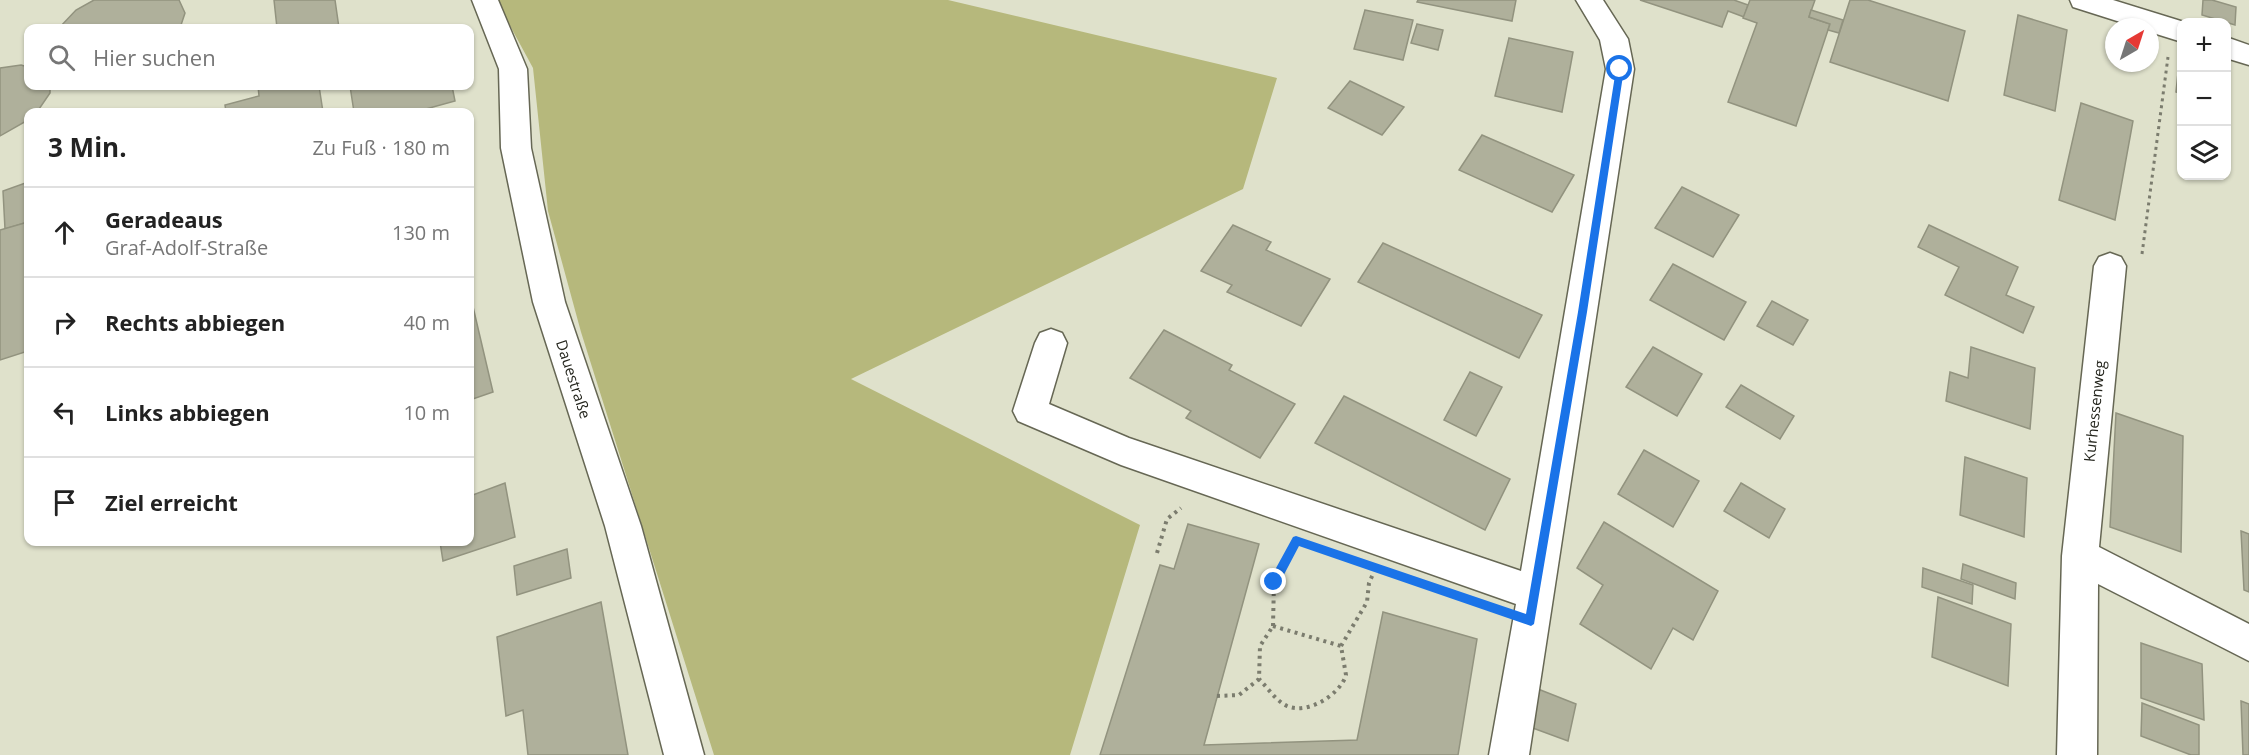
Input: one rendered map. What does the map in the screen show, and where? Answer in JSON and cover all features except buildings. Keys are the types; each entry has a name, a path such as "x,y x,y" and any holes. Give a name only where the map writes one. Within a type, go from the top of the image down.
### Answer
{"street":[{"name":"Dauestraße","path":"485,0 513,69 516,148 549,302 623,526 684,755"},
{"path":"1509,755 1620,69 1614,39 1588,0"},
{"path":"2083,0 2176,31"},
{"path":"2231,49 2249,55"},
{"name":"Kurhessenweg","path":"2077,755 2080,556 2110,266"},
{"path":"1051,343 1030,411 1121,450 1535,593"},
{"path":"2080,556 2249,643"}],"path":[{"path":"2110,266 2142,254 2176,31"},
{"path":"1156,554 1167,519 1183,506"},
{"path":"1296,541 1274,582 1272,626 1260,646 1259,679 1289,707 1303,710 1333,693 1345,679 1345,663 1341,646 1367,602 1369,583 1376,568"},
{"path":"1272,626 1341,646"},
{"path":"1217,696 1239,695 1259,679"}],"green space":[{"path":"496,0 948,0 1277,78 1243,189 851,379 1140,525 1070,755 714,755 581,332 548,211 533,68"}],"route":[{"path":"1274,582 1296,541 1531,621 1620,69"}]}
